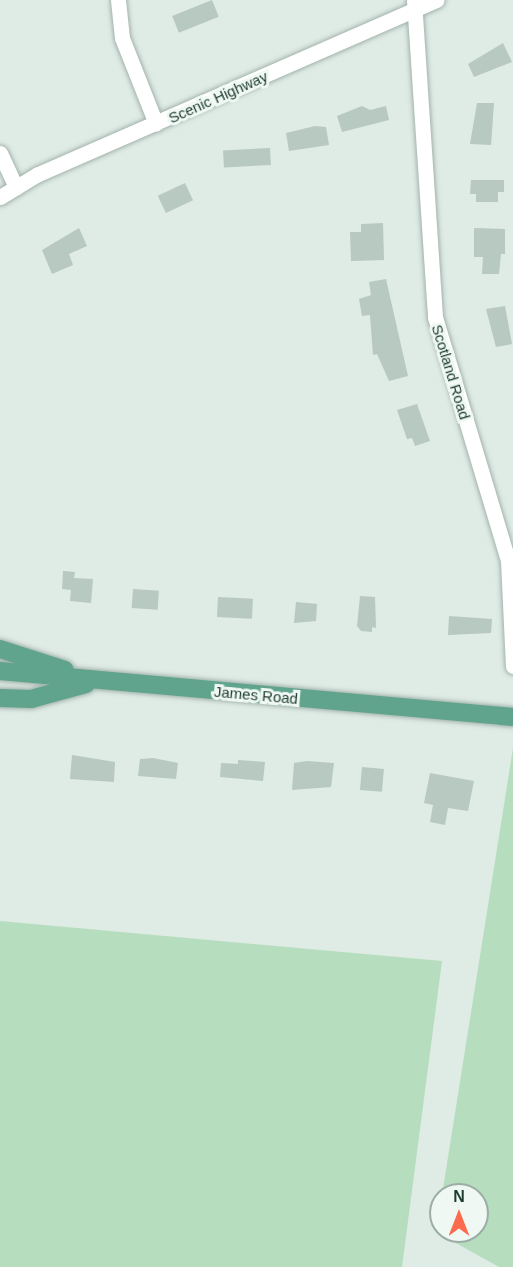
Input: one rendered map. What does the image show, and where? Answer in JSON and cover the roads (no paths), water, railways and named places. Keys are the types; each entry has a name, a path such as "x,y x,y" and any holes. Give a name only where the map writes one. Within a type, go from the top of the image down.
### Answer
{"main road":[{"path":"0,649 98,681"},
{"name":"James Road","path":"0,671 513,717"},
{"path":"0,698 31,699 98,681"}],"street":[{"path":"118,0 122,38 156,124"},
{"name":"Scenic Highway","path":"0,197 415,5 437,0"},
{"name":"Scotland Road","path":"415,5 435,317 508,561 513,666"},
{"path":"0,153 16,188"}]}
